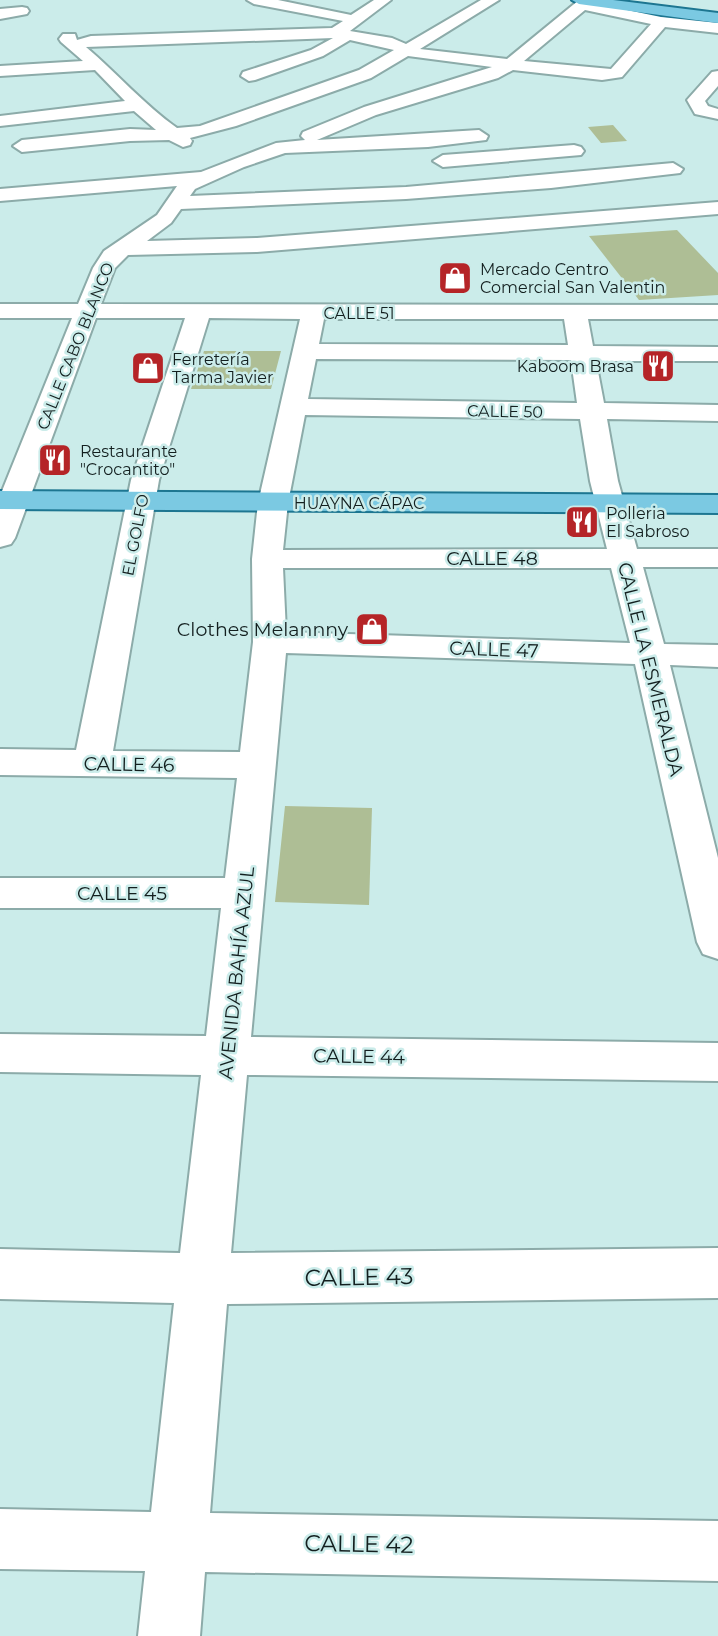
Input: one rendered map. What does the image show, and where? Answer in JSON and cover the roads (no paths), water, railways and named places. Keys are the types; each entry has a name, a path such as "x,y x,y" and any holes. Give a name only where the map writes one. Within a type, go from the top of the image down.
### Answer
{"main road":[{"path":"583,2 718,18"},
{"name":"HUAYNA CÁPAC","path":"607,493 718,482"},
{"name":"HUAYNA CÁPAC","path":"8,490 607,493 718,504"}],"street":[{"path":"254,0 289,3 354,18"},
{"path":"370,111 274,87 243,74 317,53 342,34 354,18 384,0"},
{"path":"22,146 202,131 365,74 492,0"},
{"path":"283,146 370,111 492,74 511,64 583,2 661,22 718,28"},
{"path":"0,14 22,11"},
{"path":"99,22 71,34 67,39 99,65 152,119 172,134 212,173"},
{"path":"47,44 216,36 342,34 378,40 408,51 595,75 614,74 661,22"},
{"path":"356,55 378,40"},
{"path":"266,53 317,53"},
{"path":"0,71 99,65"},
{"path":"247,94 319,71"},
{"path":"718,76 699,97 697,105 701,110 718,114"},
{"path":"699,97 718,98"},
{"path":"33,165 3,116 140,105"},
{"path":"364,144 410,124"},
{"name":"CALLE CABO BLANCO","path":"0,538 8,490 104,268 112,256 157,225 188,186 212,173 283,146 364,144 479,136"},
{"path":"430,162 574,151"},
{"path":"47,191 38,174 72,169"},
{"path":"0,195 212,173 270,173"},
{"path":"176,203 676,179 450,209 257,220"},
{"path":"438,190 467,230"},
{"path":"126,248 217,248 718,208"},
{"path":"157,225 183,224"},
{"name":"CALLE 51","path":"0,312 199,312 308,332 582,354 718,354"},
{"name":"EL GOLFO","path":"92,763 143,490 199,312"},
{"name":"CALLE 51","path":"308,332 575,313 718,312"},
{"name":"CALLE LA ESMERALDA","path":"575,313 607,493 711,893 718,942"},
{"name":"AVENIDA BAHÍA AZUL","path":"169,1636 203,1279 270,642 267,559 274,491 308,332"},
{"name":"CALLE 50","path":"292,407 718,413"},
{"name":"CALLE 48","path":"267,559 718,558"},
{"name":"CALLE 47","path":"270,642 718,656"},
{"name":"CALLE 46","path":"0,762 258,765"},
{"name":"CALLE 45","path":"0,893 244,893"},
{"name":"CALLE 44","path":"0,1053 718,1062"},
{"name":"CALLE 43","path":"0,1274 203,1279 718,1273"},
{"name":"CALLE 42","path":"0,1539 718,1551"}],"place":[{"name":"Mercado Centro Comercial San Valentin","path":"455,278"},
{"name":"Kaboom Brasa","path":"658,366"},
{"name":"Ferretería Tarma Javier","path":"148,368"},
{"name":"Restaurante \"Crocantito\"","path":"55,460"},
{"name":"Polleria El Sabroso","path":"582,522"},
{"name":"Clothes Melannny","path":"372,629"}]}
